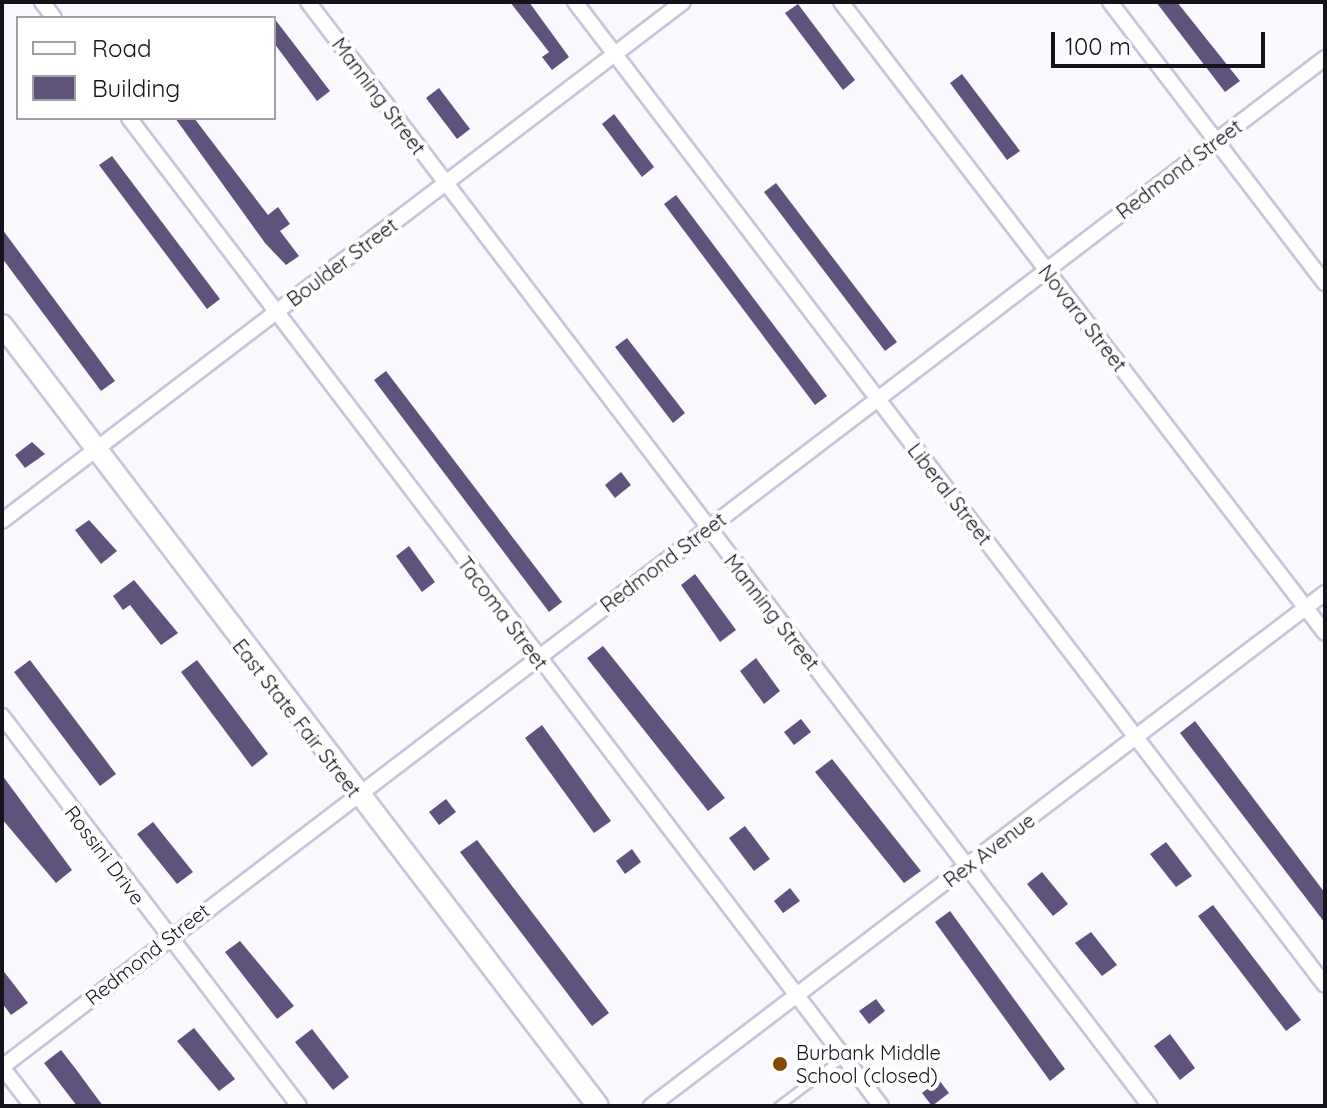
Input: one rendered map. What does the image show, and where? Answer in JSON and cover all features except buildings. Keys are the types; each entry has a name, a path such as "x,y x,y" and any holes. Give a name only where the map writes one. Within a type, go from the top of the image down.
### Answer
{"street":[{"name":"Manning Street","path":"308,2 1150,1106"},
{"name":"Liberal Street","path":"575,2 1325,985"},
{"name":"Boulder Street","path":"2,521 683,2"},
{"name":"Novara Street","path":"841,2 1325,633"},
{"path":"1110,2 1325,283"},
{"name":"Redmond Street","path":"2,1067 355,793 1325,58"},
{"name":"Tacoma Street","path":"131,120 881,1106"},
{"name":"East State Fair Street","path":"2,325 355,793 598,1106"},
{"name":"Rex Avenue","path":"651,1106 1325,593"},
{"name":"Rossini Drive","path":"2,716 168,938 299,1106"},
{"path":"2,1067 32,1106"}],"lane":[{"path":"778,1106 843,1057"}],"place":[{"name":"Burbank Middle School (closed)","path":"780,1064"}]}
